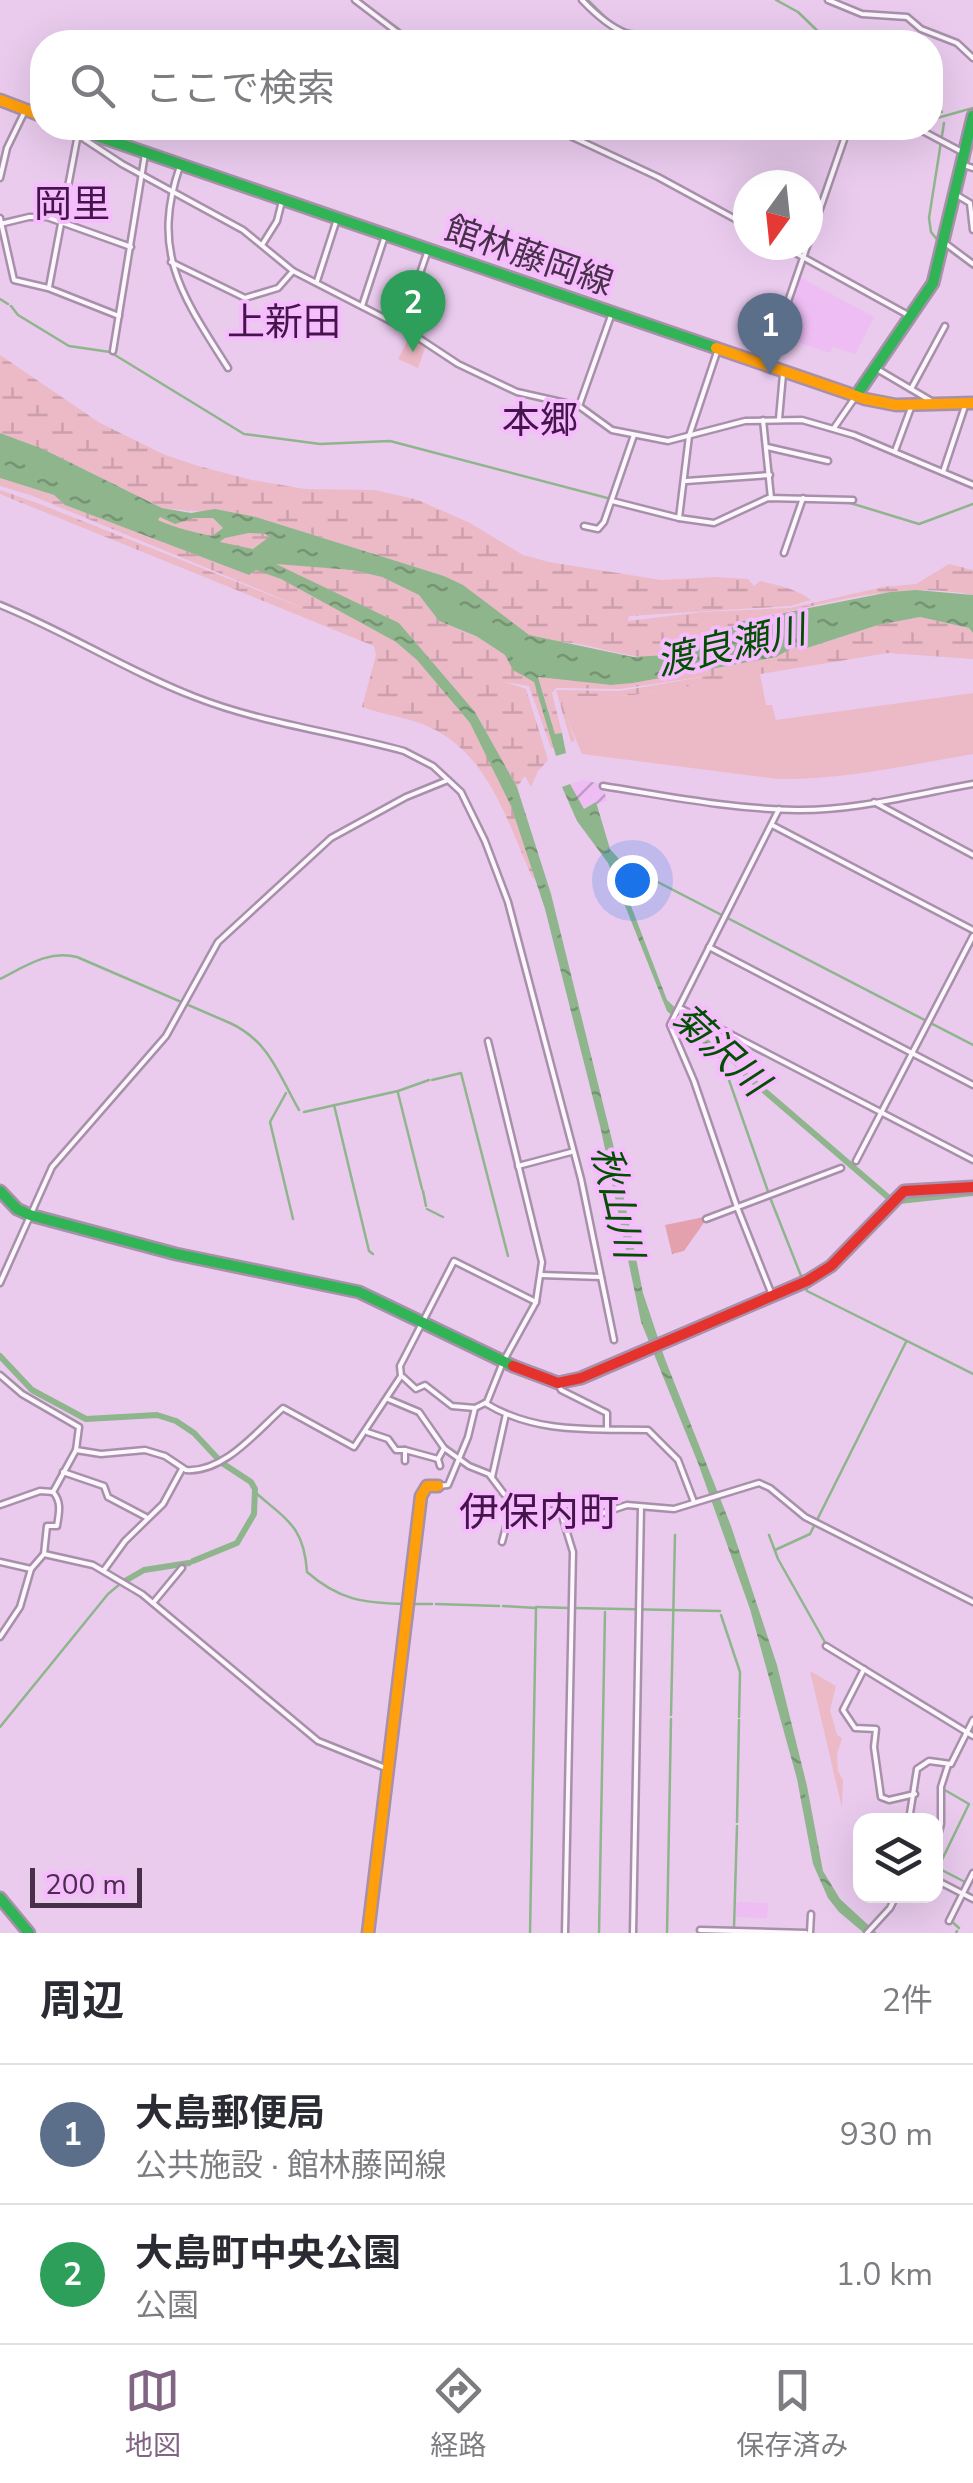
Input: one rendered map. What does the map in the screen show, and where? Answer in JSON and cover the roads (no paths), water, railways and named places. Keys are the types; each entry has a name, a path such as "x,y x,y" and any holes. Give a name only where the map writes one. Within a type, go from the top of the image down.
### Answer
{"street":[{"path":"355,0 394,30"},
{"path":"582,0 617,30"},
{"path":"828,0 862,14 907,17 926,30"},
{"path":"943,37 957,43 973,58"},
{"path":"0,100 30,112"},
{"path":"0,178 25,110"},
{"path":"834,428 932,283 954,193 966,162 973,116"},
{"path":"48,288 75,140"},
{"path":"91,140 140,174 262,244 293,271 402,327 458,364 512,391 580,406 608,428 668,440 733,424 797,420 834,428 973,485"},
{"name":"館林藤岡線","path":"105,140 856,396 886,404 970,403"},
{"path":"579,140 733,218"},
{"path":"823,204 844,140"},
{"path":"942,140 966,162"},
{"path":"113,351 145,154"},
{"path":"180,166 172,190 168,242 171,262 188,303 228,368"},
{"path":"954,193 970,203 973,230"},
{"path":"262,244 277,221 282,201"},
{"path":"120,316 48,288 14,280 0,222 35,216 60,220 131,247"},
{"path":"316,282 337,219"},
{"path":"362,306 385,236"},
{"path":"944,243 973,264"},
{"path":"402,327 428,250"},
{"path":"766,365 804,260"},
{"path":"809,260 910,317"},
{"path":"171,262 245,298 278,288 293,271"},
{"path":"580,406 612,314"},
{"path":"911,389 944,326"},
{"path":"679,518 689,436 718,349"},
{"path":"876,368 937,404"},
{"path":"780,420 783,372"},
{"path":"943,472 970,403"},
{"path":"894,451 912,405"},
{"path":"763,420 771,498"},
{"path":"584,526 598,529 612,501 634,434"},
{"path":"767,447 828,461"},
{"path":"686,481 770,476"},
{"path":"612,501 679,518 717,522 771,498 853,500"},
{"path":"784,553 803,498"},
{"path":"0,605 196,697 404,751 433,766 461,792 508,902 572,1152 614,1340"},
{"path":"0,1282 52,1166 166,1036 218,942 331,838 406,797 448,780"},
{"path":"603,786 804,810 973,784"},
{"path":"874,802 973,855"},
{"path":"772,1295 694,1081 671,1030 671,1021 778,809"},
{"path":"772,825 973,933 856,1161"},
{"path":"709,947 973,1085"},
{"path":"677,1008 973,1160"},
{"path":"488,1041 534,1224 542,1275 536,1302 486,1403 474,1408 452,1406 425,1385 416,1389 402,1376 400,1366 454,1261 536,1302"},
{"path":"518,1166 572,1152"},
{"path":"706,1219 841,1168"},
{"path":"0,1191 17,1209 30,1215 176,1254 346,1288 542,1380 558,1383 637,1355 807,1281 831,1266 904,1191 973,1186"},
{"path":"542,1275 601,1277"},
{"path":"0,1375 22,1394 79,1427 76,1450 53,1492"},
{"path":"76,1450 101,1454 145,1450 169,1458 182,1469 198,1471 222,1459 283,1408 354,1447 402,1376"},
{"path":"558,1383 561,1390 607,1413 607,1430"},
{"path":"388,1399 419,1412 444,1448 492,1477 513,1501 528,1510 600,1514 624,1506 674,1510 736,1488 762,1484 805,1517 973,1602"},
{"path":"486,1403 555,1428 651,1432 678,1460 695,1504"},
{"path":"368,1933 421,1493 426,1486 448,1485 468,1438 474,1408"},
{"path":"492,1477 506,1412"},
{"path":"366,1431 388,1440 396,1450 438,1459"},
{"path":"440,1466 438,1459 444,1448"},
{"path":"405,1450 405,1461"},
{"path":"104,1570 146,1518 163,1504 182,1469"},
{"path":"63,1472 104,1486 108,1497 146,1518"},
{"path":"1,1501 40,1491 53,1492"},
{"path":"0,1638 20,1606 31,1569 44,1554 47,1526 57,1526 60,1504 53,1492"},
{"path":"502,1542 513,1501"},
{"path":"632,1933 641,1508"},
{"path":"561,1512 572,1552 565,1933"},
{"path":"44,1554 104,1570 153,1603 318,1741 388,1769"},
{"path":"0,1562 31,1569"},
{"path":"153,1603 182,1568"},
{"path":"826,1646 970,1734"},
{"path":"864,1670 843,1710 855,1728 876,1729 874,1747 880,1797 888,1800 914,1794"},
{"path":"941,1813 940,1786 948,1765 970,1734 973,1720"},
{"path":"910,1813 920,1766 929,1761 948,1765"},
{"path":"949,1921 973,1873"},
{"path":"943,1884 973,1900"},
{"path":"0,1898 29,1933"},
{"path":"867,1933 891,1903"},
{"path":"700,1930 808,1933 811,1914"}],"water":[{"path":"0,433 43,449 162,508 191,513 215,509 256,517 444,576 463,585 529,635 633,657 685,654 743,621 890,592 973,595 973,633 969,628 920,617 878,625 807,648 794,647 776,657 633,683 611,685 538,677 555,734 562,733 566,753 556,756 534,682 513,670 505,655 476,636 439,621 419,595 382,577 352,570 276,564 399,623 475,712 517,787 551,894 613,1144 643,1293 731,1526 777,1665 823,1871 840,1899 877,1933 864,1933 839,1912 828,1898 813,1864 797,1779 750,1609 698,1463 641,1322 601,1130 545,909 511,806 470,723 417,660 396,642 281,579 256,570 249,575 65,505 54,495 0,478","holes":["160,517 175,524 213,518 223,528 212,536 171,525 158,520","249,533 269,537 253,549 220,542"]},
{"path":"570,784 584,809 596,802 610,849 620,860 615,864 667,1000 751,1080 727,1059 723,1062 667,1011 608,863 577,821 562,787"}],"waterway":[{"path":"360,0 400,30"},
{"path":"588,0 612,24"},
{"path":"776,0 798,12 817,30"},
{"path":"943,116 973,108"},
{"path":"943,129 944,123"},
{"path":"584,140 664,178"},
{"path":"939,242 931,232 929,218 941,140"},
{"path":"946,248 973,268"},
{"path":"0,299 8,304"},
{"path":"11,306 18,315 69,346 110,352 244,434 320,444 390,441 657,511"},
{"path":"847,502 919,524 973,504"},
{"path":"718,524 747,510"},
{"path":"679,516 713,521"},
{"path":"619,862 973,1045"},
{"path":"0,979 47,957 77,957 230,1023 263,1049 299,1110"},
{"path":"723,1063 807,1291 973,1374"},
{"path":"432,1080 461,1073 508,1256"},
{"name":"菊沢川","path":"746,1075 889,1198 899,1201 973,1193"},
{"path":"304,1112 429,1080"},
{"path":"286,1093 270,1122 293,1219"},
{"path":"398,1093 422,1189"},
{"path":"334,1105 369,1251 373,1254"},
{"path":"423,1191 426,1206"},
{"path":"427,1209 443,1217"},
{"path":"775,1550 810,1534 906,1342"},
{"path":"0,1356 32,1390 86,1419 157,1415 176,1421 194,1433 222,1463 251,1482 255,1489 254,1514 237,1543 193,1561"},
{"path":"256,1493 292,1526 302,1545 307,1572 319,1581 352,1598 405,1604"},
{"path":"671,1715 675,1535"},
{"path":"769,1535 778,1559 826,1644"},
{"path":"125,1581 144,1570 189,1563"},
{"path":"0,1727 120,1584"},
{"path":"411,1604 432,1604"},
{"path":"436,1604 499,1606"},
{"path":"503,1606 536,1608 530,1933"},
{"path":"536,1607 569,1608"},
{"path":"574,1608 720,1611"},
{"path":"599,1933 605,1612"},
{"path":"721,1615 740,1672 739,1717"},
{"path":"667,1933 671,1719"},
{"path":"737,1822 739,1720"},
{"path":"956,1749 964,1732"},
{"path":"943,1789 969,1804 938,1868 965,1882"},
{"path":"734,1928 737,1826"},
{"path":"949,1919 959,1928"}],"place":[{"name":"大島町中央公園","path":"413,352"},
{"name":"大島郵便局","path":"770,375"}],"district":[{"name":"岡里","path":"72,204"},
{"name":"上新田","path":"284,322"},
{"name":"本郷","path":"540,420"},
{"name":"伊保内町","path":"539,1513"}],"water label":[{"name":"渡良瀬川","path":"731,646"},
{"name":"秋山川","path":"617,1202"}]}
